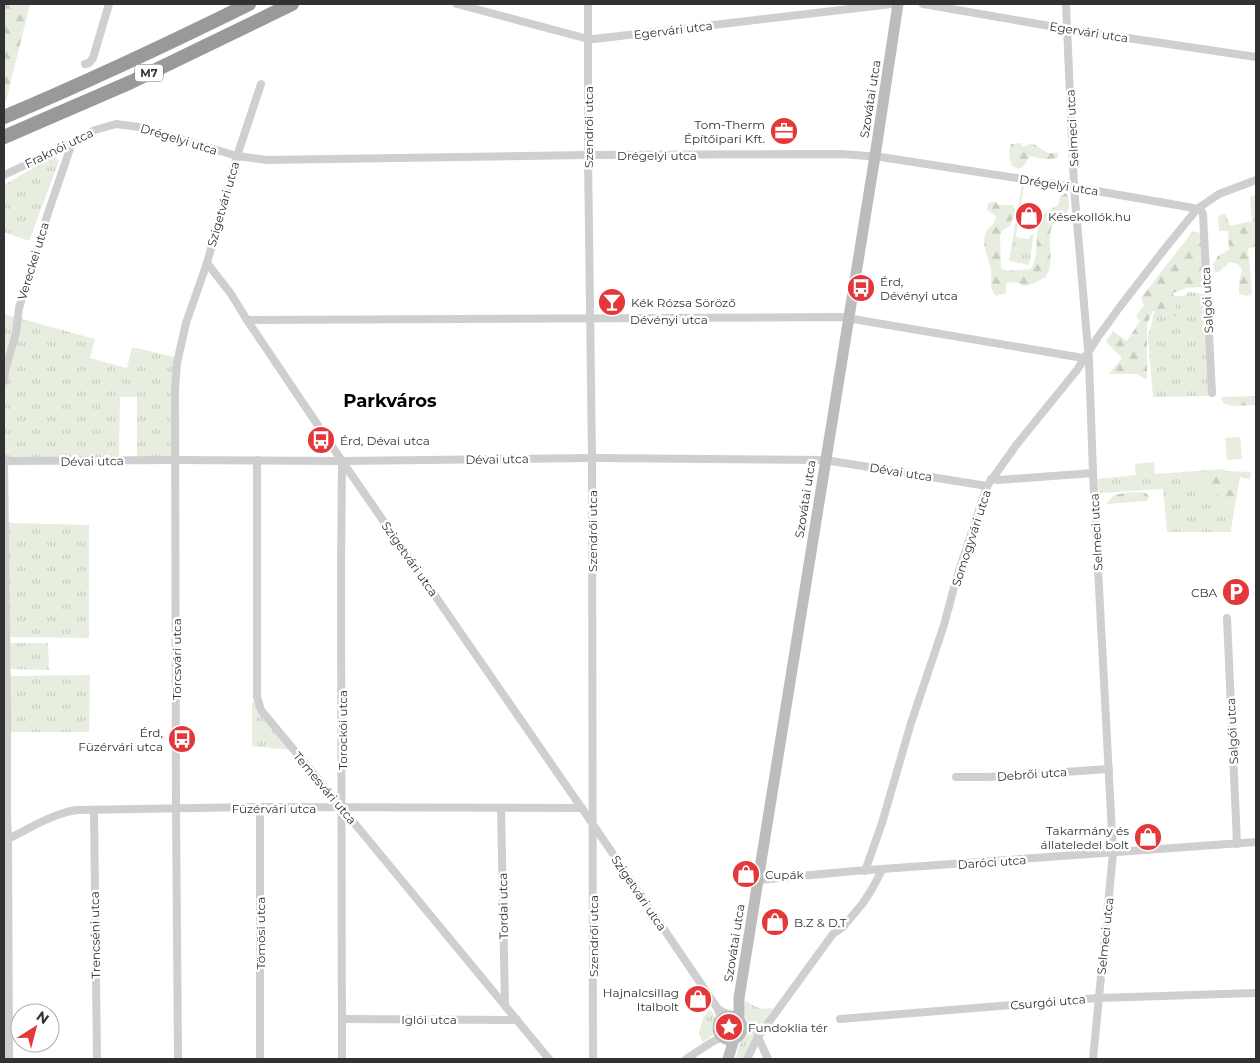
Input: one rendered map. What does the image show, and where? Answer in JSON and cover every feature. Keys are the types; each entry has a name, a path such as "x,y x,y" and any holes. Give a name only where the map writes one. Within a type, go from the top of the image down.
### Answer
{"highway":[{"name":"M7","path":"4,117 107,72 249,4"},
{"name":"M7","path":"4,137 131,82 292,4"}],"street":[{"path":"85,64 89,63 93,58 109,4"},
{"name":"Egervári utca","path":"457,4 588,39 892,4"},
{"name":"Szendrői utca","path":"588,4 594,1059"},
{"name":"Szovátai utca","path":"727,1016 739,998 898,4"},
{"name":"Egervári utca","path":"923,4 1067,29 1256,57"},
{"name":"Selmeci utca","path":"1066,4 1074,187 1087,357 1113,853 1093,1059"},
{"name":"Szigetvári utca","path":"261,84 237,156 206,263 231,294 342,461 582,808 598,834 727,1016"},
{"name":"Drégelyi utca","path":"116,124 140,127 237,156 267,160 588,155 841,154 875,156 1074,187 1198,209"},
{"name":"Fraknói utca","path":"4,175 95,130 116,124"},
{"name":"Vereckei utca","path":"4,381 16,333 19,308 72,143"},
{"name":"Somogyvári utca","path":"865,871 882,823 911,723 944,625 956,580 989,483 1017,444 1078,370 1119,308 1198,209 1218,194 1256,180"},
{"name":"Salgói utca","path":"1198,209 1203,214 1212,393"},
{"name":"Törcsvári utca","path":"178,1059 175,389 177,363 186,324 206,263"},
{"name":"Dévényi utca","path":"247,320 590,316 848,318 1087,357"},
{"name":"Dévai utca","path":"4,461 342,461 592,458 826,460 989,483 999,480 1093,474"},
{"name":"Temesvári utca","path":"257,460 257,697 261,710 549,1059"},
{"path":"4,461 9,1059"},
{"name":"Torockói utca","path":"342,461 342,1059"},
{"name":"Salgói utca","path":"1227,618 1237,844"},
{"name":"Debrői utca","path":"956,777 988,777 1109,769"},
{"name":"Füzérvári utca","path":"6,840 64,812 76,810 260,807 582,808"},
{"name":"Tömösi utca","path":"260,807 260,1059"},
{"name":"Tordai utca","path":"501,808 505,1005"},
{"name":"Trencséni utca","path":"94,810 97,1059"},
{"name":"Daróci utca","path":"758,880 1256,842"},
{"path":"747,1059 758,1037 794,986 833,934 843,927 863,903 882,870"},
{"name":"Csurgói utca","path":"840,1019 1098,998 1256,993"},
{"path":"686,1059 722,1038 739,1036 742,1029 741,1024 727,1016 717,1026 722,1038 728,1059"},
{"name":"Iglói utca","path":"342,1019 517,1020"},
{"path":"758,1037 768,1059"}],"green space":[{"path":"4,4 30,4 6,101 4,101"},
{"path":"1021,143 1023,147 1032,143 1048,153 1058,153 1058,156 1057,158 1047,159 1030,156 1023,167 1019,169 1012,166 1009,152 1011,144"},
{"path":"55,155 59,161 29,241 4,232 4,185"},
{"path":"1022,185 1024,186 1016,237 1029,239 1034,234 1029,265 1009,261"},
{"path":"1066,193 1069,198 1069,204 1066,215 1055,221 1052,225 1050,266 1046,277 1030,285 1023,286 1019,283 1008,282 1006,293 996,296 992,287 991,270 984,244 986,232 996,219 996,216 987,210 988,204 996,202 998,205 1014,205 1015,212 1010,226 1003,230 1000,236 1001,268 1007,271 1031,269 1036,256 1040,219 1047,211 1058,206 1060,197"},
{"path":"1256,195 1256,247 1248,248 1252,292 1251,295 1246,296 1239,294 1242,269 1238,264 1230,262 1219,272 1215,272 1213,265 1218,256 1229,250 1228,231 1219,231 1218,216 1225,213 1230,226 1252,221 1250,197"},
{"path":"1193,231 1201,233 1202,287 1187,288 1173,293 1178,316 1161,316 1153,311 1147,324 1147,378 1145,379 1137,374 1109,374 1122,358 1106,342 1113,331 1127,341 1140,321 1136,316 1144,305 1141,298"},
{"path":"1189,292 1203,294 1209,396 1153,397 1148,338 1153,314 1172,297 1184,296"},
{"path":"4,314 95,339 90,358 127,368 132,347 175,357 174,457 137,457 137,397 120,397 119,457 4,457"},
{"path":"1256,396 1256,405 1232,406 1223,403 1221,397"},
{"path":"1240,437 1242,459 1227,460 1225,438"},
{"path":"1154,462 1155,474 1198,471 1192,481 1202,482 1208,490 1225,497 1234,496 1227,510 1233,517 1231,532 1167,532 1163,489 1099,493 1098,479 1136,475 1135,464"},
{"path":"1225,469 1225,471 1251,472 1250,479 1240,477 1233,517 1227,510 1234,496 1227,499 1222,495 1212,494 1202,482 1192,481 1189,477 1198,471"},
{"path":"1144,492 1149,497 1147,501 1107,504 1118,494"},
{"path":"4,520 13,523 89,525 89,638 9,637 9,643 48,643 49,670 10,669 10,676 90,675 89,732 6,732"},
{"path":"252,702 256,702 289,750 252,746"},
{"path":"746,1000 759,1008 773,1008 743,1059 736,1059 739,1045 747,1035 749,1028 744,1012"},
{"path":"710,1009 716,1018 712,1026 714,1034 703,1042 699,1034 703,1018"}],"place":[{"name":"Tom-Therm Építőipari Kft.","path":"784,131"},
{"name":"Késekollók.hu","path":"1029,216"},
{"name":"Érd, Dévényi utca","path":"861,288"},
{"name":"Kék Rózsa Söröző","path":"612,302"},
{"name":"Érd, Dévai utca","path":"321,440"},
{"name":"CBA","path":"1236,592"},
{"name":"Érd, Füzérvári utca","path":"182,739"},
{"name":"Takarmány és állateledel bolt","path":"1148,837"},
{"name":"Cupák","path":"746,874"},
{"name":"B.Z & D.T","path":"775,922"},
{"name":"Hajnalcsillag Italbolt","path":"698,999"},
{"name":"Fundoklia tér","path":"729,1027"}],"district":[{"name":"Parkváros","path":"390,401"}]}
